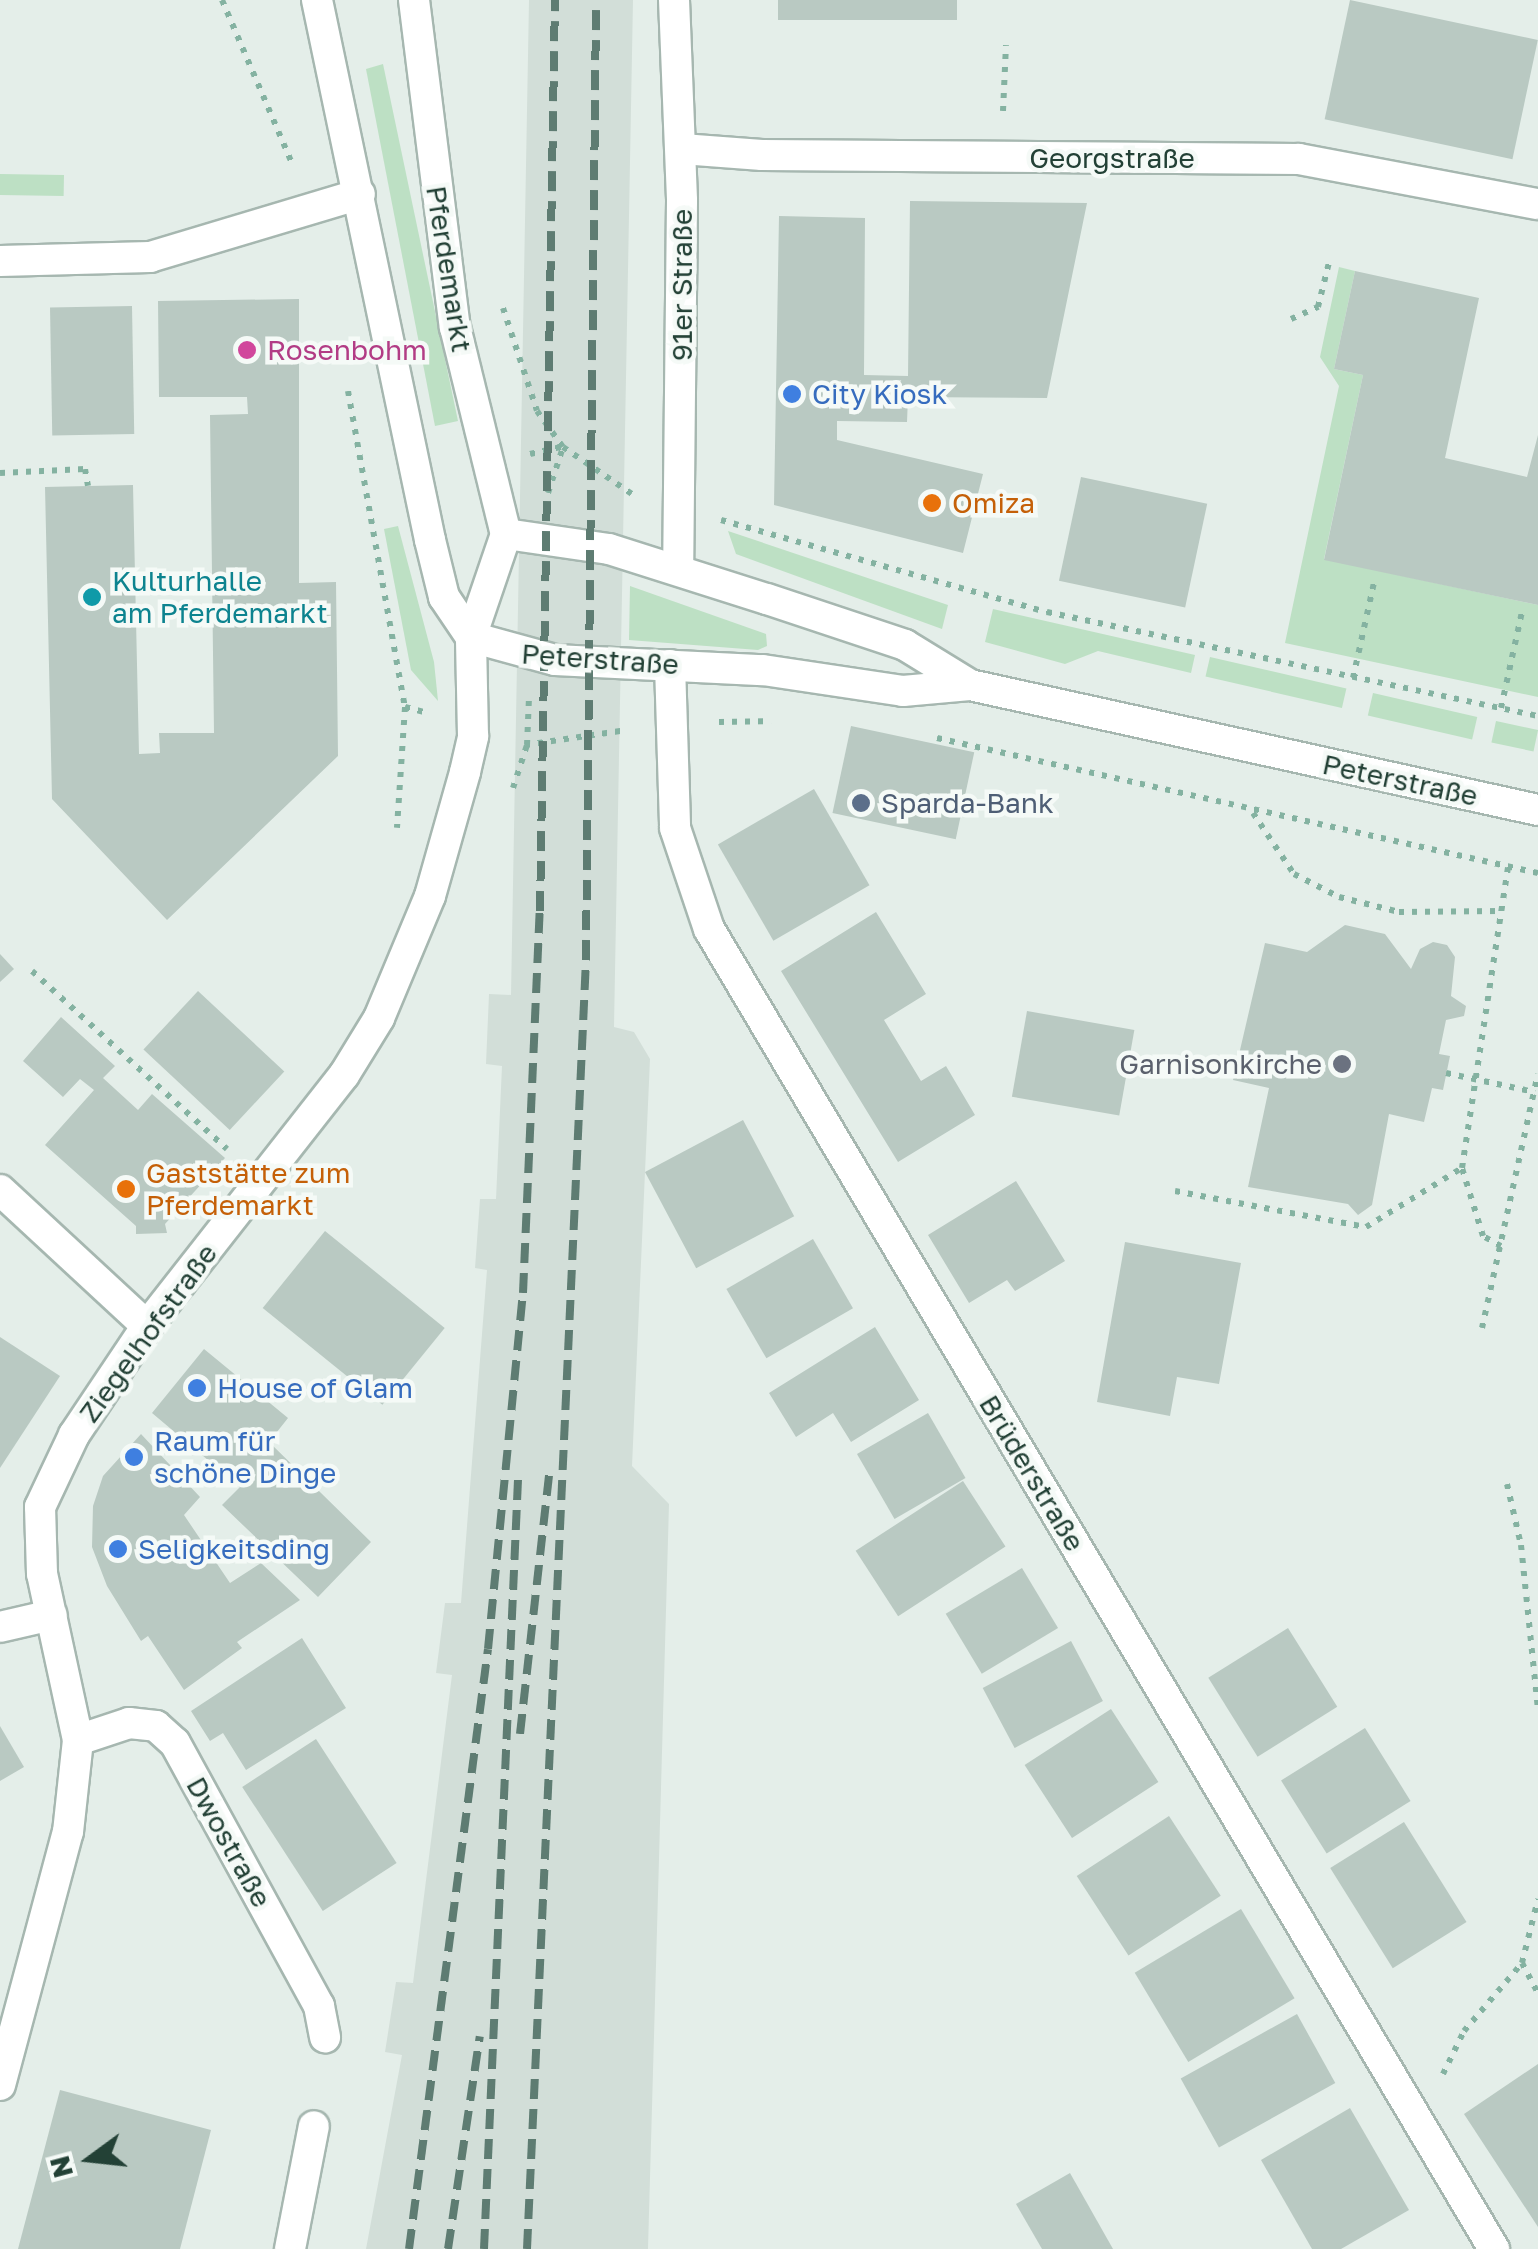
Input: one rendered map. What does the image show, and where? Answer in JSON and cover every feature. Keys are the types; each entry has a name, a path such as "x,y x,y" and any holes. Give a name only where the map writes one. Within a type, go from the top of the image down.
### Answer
{"street":[{"path":"316,0 444,597 472,637"},
{"name":"Pferdemarkt","path":"414,0 455,327 506,534"},
{"name":"91er Straße","path":"674,0 682,149 678,570"},
{"name":"Georgstraße","path":"682,149 1299,160 1538,204"},
{"path":"0,261 150,257 360,194"},
{"path":"472,637 506,534"},
{"name":"Peterstraße","path":"506,534 609,550 905,644 970,686"},
{"name":"Peterstraße","path":"472,637 555,660 764,670 903,691 970,686 1538,810"},
{"name":"Ziegelhofstraße","path":"0,2085 68,1832 78,1740 42,1574 40,1506 58,1461 147,1326 344,1076 379,1018 430,896 474,726 472,637"},
{"name":"Brüderstraße","path":"670,665 675,828 709,928 1494,2249"},
{"path":"0,1190 147,1326"},
{"path":"0,1627 52,1615"},
{"name":"Dwostraße","path":"78,1740 129,1723 156,1726 175,1743 319,2006 324,2037"},
{"path":"290,2249 314,2126"}],"path":[{"path":"222,0 308,208"},
{"path":"1001,157 1006,45"},
{"path":"1292,319 1318,307 1330,258"},
{"path":"501,302 524,381 562,446 628,492 1046,612 1538,716"},
{"path":"0,472 85,469 88,486"},
{"path":"366,496 405,708 395,840"},
{"path":"1352,678 1375,578"},
{"path":"1501,708 1522,612"},
{"path":"405,708 527,745 670,723 788,721"},
{"path":"924,735 1253,813 1538,874"},
{"path":"1253,813 1294,874 1339,897 1399,912 1500,911"},
{"path":"1501,1246 1483,1236 1462,1168 1508,868"},
{"path":"32,972 262,1180"},
{"path":"1446,1073 1474,1083 1535,1092"},
{"path":"1482,1328 1538,1074"},
{"path":"1175,1191 1366,1227 1462,1168"},
{"path":"1507,1484 1521,1545 1538,1710"},
{"path":"1408,2108 1448,2068 1464,2031 1522,1963 1538,1899"},
{"path":"1522,1963 1538,1994"}],"shaded area":[{"path":"529,0 633,0 614,1027 634,1032 650,1059 632,1466 669,1504 648,2249 366,2249 402,2055 385,2052 396,1982 413,1983 452,1675 436,1673 445,1603 461,1603 487,1270 475,1268 480,1199 496,1199 502,1066 486,1064 489,994 511,995"}],"green space":[{"path":"383,64 458,421 435,426 366,69"},
{"path":"0,174 64,175 64,196 0,195"},
{"path":"1339,267 1355,271 1334,369 1363,375 1324,559 1538,605 1538,697 1285,643 1339,386 1320,357"},
{"path":"398,526 434,662 438,701 411,670 384,529"},
{"path":"728,531 948,605 942,629 736,554"},
{"path":"630,586 766,634 767,646 758,650 629,640"},
{"path":"993,609 1195,655 1191,673 1098,651 1065,664 985,642"},
{"path":"1210,657 1346,688 1342,708 1206,676"},
{"path":"1373,693 1477,717 1472,739 1368,715"},
{"path":"1496,721 1538,730 1533,751 1491,743"}],"building":[{"path":"778,0 957,0 957,20 778,20"},
{"path":"1350,0 1538,40 1512,159 1325,119"},
{"path":"910,201 1087,203 1047,398 908,397 907,422 837,421 837,440 983,474 963,553 774,505 779,216 865,218 864,375 908,376"},
{"path":"1355,271 1479,298 1445,458 1527,477 1538,435 1538,605 1324,560 1363,375 1334,369"},
{"name":"Rosenbohm","path":"299,299 299,583 336,582 338,756 167,920 52,799 45,487 133,485 139,754 160,753 159,733 214,733 210,415 248,414 247,397 159,397 158,301"},
{"path":"132,306 134,434 52,435 50,307"},
{"path":"1081,477 1207,504 1185,608 1059,581"},
{"path":"851,726 974,752 956,839 832,813"},
{"path":"814,789 869,885 773,941 718,844"},
{"path":"876,912 926,994 884,1020 921,1081 946,1066 975,1115 898,1162 781,971"},
{"name":"Garnisonkirche","path":"1345,925 1385,934 1411,969 1420,949 1433,942 1447,945 1455,957 1451,996 1466,1006 1464,1016 1446,1020 1439,1054 1450,1056 1443,1090 1432,1088 1424,1122 1389,1114 1372,1205 1358,1215 1348,1204 1248,1187 1269,1088 1233,1080 1265,943 1307,952"},
{"path":"0,954 14,969 0,982"},
{"path":"198,991 284,1071 230,1130 143,1050"},
{"path":"1027,1011 1134,1030 1119,1116 1012,1097"},
{"path":"61,1017 115,1066 103,1078 138,1110 152,1094 225,1158 165,1224 167,1233 136,1234 136,1226 45,1145 94,1090 80,1079 63,1097 23,1061"},
{"path":"743,1120 794,1216 696,1268 645,1172"},
{"path":"1016,1181 1065,1261 1015,1291 1007,1280 969,1303 928,1235"},
{"path":"325,1231 445,1328 382,1405 263,1308"},
{"path":"813,1239 853,1308 766,1358 726,1289"},
{"path":"1125,1242 1241,1263 1219,1384 1177,1377 1170,1416 1097,1402"},
{"path":"875,1327 919,1400 851,1442 833,1413 796,1437 769,1393"},
{"path":"0,1337 60,1376 0,1468"},
{"path":"204,1349 288,1418 269,1442 371,1542 318,1597 222,1505 240,1487 152,1413"},
{"path":"928,1413 965,1478 894,1519 857,1454"},
{"path":"141,1434 200,1497 184,1515 230,1583 261,1563 300,1600 237,1642 242,1648 184,1690 148,1636 141,1641 107,1586 92,1547 93,1506 103,1476"},
{"path":"963,1481 1005,1546 898,1616 856,1551"},
{"path":"1022,1568 1058,1628 982,1674 946,1614"},
{"path":"1288,1628 1337,1707 1258,1757 1208,1678"},
{"path":"302,1638 346,1708 246,1770 223,1733 210,1741 191,1711"},
{"path":"1071,1641 1103,1701 1015,1748 983,1688"},
{"path":"1111,1709 1158,1782 1072,1838 1025,1765"},
{"path":"0,1726 24,1767 0,1781"},
{"path":"1365,1728 1411,1801 1327,1853 1281,1780"},
{"path":"316,1739 397,1863 323,1911 242,1787"},
{"path":"1169,1816 1221,1896 1128,1956 1077,1876"},
{"path":"1404,1822 1467,1922 1393,1968 1330,1868"},
{"path":"1241,1909 1295,1998 1188,2062 1135,1973"},
{"path":"1297,2014 1335,2083 1219,2148 1181,2078"},
{"path":"1538,2064 1538,2227 1464,2114"},
{"path":"60,2090 211,2130 180,2249 18,2249"},
{"path":"1350,2108 1409,2210 1341,2249 1312,2249 1261,2160"},
{"path":"1070,2173 1113,2249 1042,2249 1016,2204"}],"railway":[{"path":"409,2249 488,1649 523,1293 540,911 555,0"},
{"path":"527,2249 586,960 596,0"},
{"path":"520,1734 549,1475"},
{"path":"484,2249 518,1479"},
{"path":"448,2249 480,2036"}],"place":[{"name":"Rosenbohm","path":"247,350"},
{"name":"City Kiosk","path":"792,394"},
{"name":"Omiza","path":"932,503"},
{"name":"Kulturhalle am Pferdemarkt","path":"92,597"},
{"name":"Sparda-Bank","path":"861,803"},
{"name":"Garnisonkirche","path":"1342,1064"},
{"name":"Gaststätte zum Pferdemarkt","path":"126,1189"},
{"name":"House of Glam","path":"197,1388"},
{"name":"Raum für schöne Dinge","path":"134,1457"},
{"name":"Seligkeitsding","path":"118,1549"}]}
